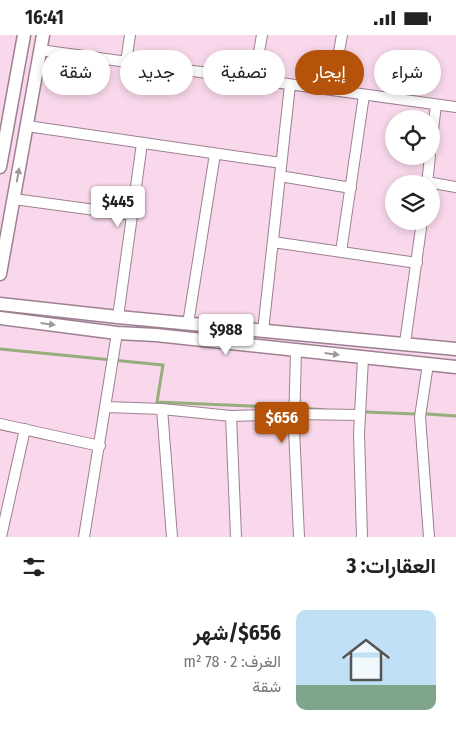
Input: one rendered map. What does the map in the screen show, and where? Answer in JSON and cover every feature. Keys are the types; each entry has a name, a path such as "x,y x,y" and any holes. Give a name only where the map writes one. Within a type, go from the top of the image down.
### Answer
{"street":[{"path":"0,167 24,35"},
{"path":"0,274 43,35"},
{"path":"128,50 130,35"},
{"path":"259,50 262,35"},
{"path":"339,50 342,35"},
{"path":"40,50 120,61"},
{"path":"285,84 295,86"},
{"path":"263,331 290,85"},
{"path":"341,252 364,95 456,107"},
{"path":"435,110 436,105"},
{"path":"27,126 282,163"},
{"path":"118,317 142,143"},
{"path":"188,324 215,154"},
{"path":"280,176 351,188"},
{"path":"440,185 456,187"},
{"path":"14,199 132,215"},
{"path":"405,343 421,230"},
{"path":"273,242 417,263"},
{"path":"0,304 2,306 456,349"},
{"path":"0,318 117,333 156,335 456,367"},
{"path":"156,335 157,321"},
{"path":"84,537 117,333"},
{"path":"296,350 294,414 299,537"},
{"path":"362,537 359,435 363,358"},
{"path":"428,364 420,417 429,537"},
{"path":"106,407 162,409 230,416 294,414 360,415"},
{"path":"162,409 172,537"},
{"path":"230,416 236,537"},
{"path":"0,424 100,446"},
{"path":"2,537 26,429"}],"waterway":[{"path":"0,349 163,365 157,402 276,407"},
{"path":"300,408 326,410"},
{"path":"365,412 416,414"},
{"path":"427,414 456,416"}]}
